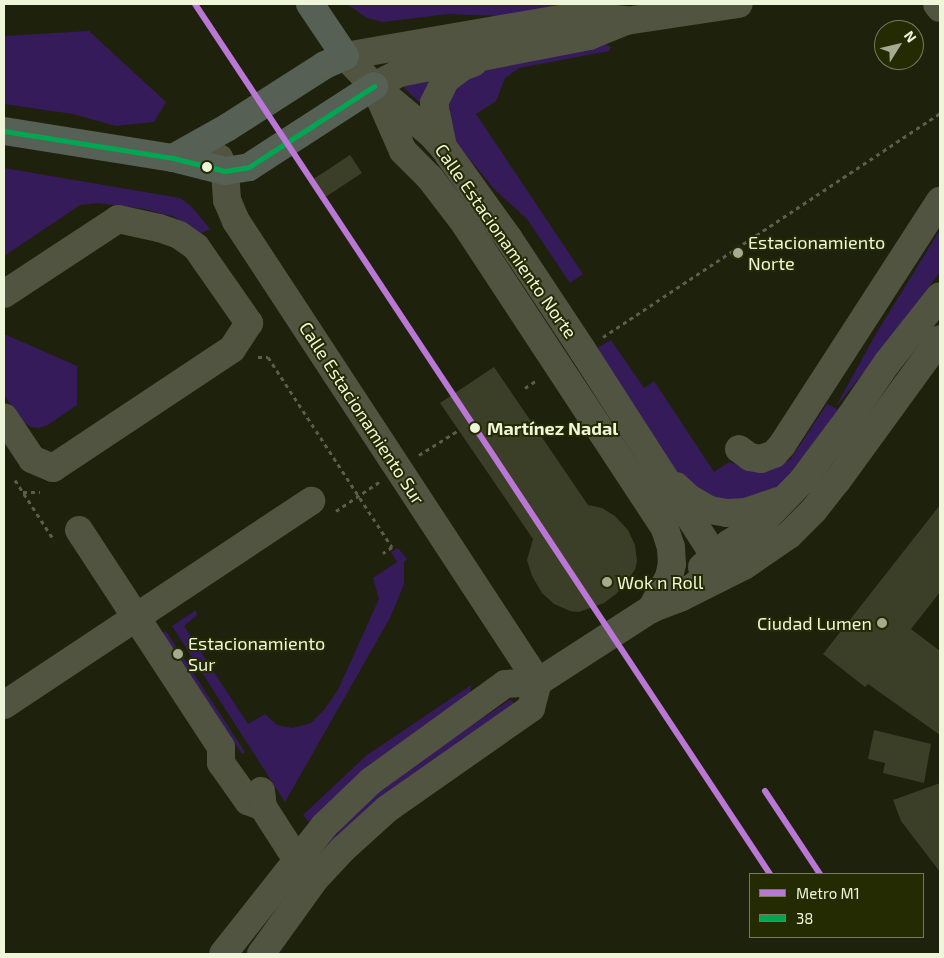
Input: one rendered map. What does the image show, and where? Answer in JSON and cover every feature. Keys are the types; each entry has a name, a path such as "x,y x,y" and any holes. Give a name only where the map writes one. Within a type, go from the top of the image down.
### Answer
{"main road":[{"path":"173,158 228,127 310,74 345,56 310,4"},
{"path":"4,131 237,169 331,115 374,86"}],"street":[{"path":"345,56 374,86 399,73 588,36 626,21 739,4"},
{"path":"937,4 940,8"},
{"path":"345,56 582,15 626,21"},
{"path":"443,147 434,103 445,80 462,67 500,52"},
{"name":"Calle Estacionamiento Norte","path":"374,86 443,147 509,239 650,454 709,565"},
{"name":"Calle Estacionamiento Norte","path":"374,86 403,151 430,178 465,224 560,365 665,529 671,547 669,577 650,609"},
{"path":"198,145 237,169"},
{"name":"Calle Estacionamiento Sur","path":"237,169 227,200 236,221 538,682"},
{"path":"739,449 750,456 761,459 774,454 782,445 940,201"},
{"path":"4,294 118,220 158,228 179,236 196,247 249,323 232,349 53,468 32,459 4,417"},
{"path":"682,597 728,544 760,523 788,496 940,296"},
{"path":"650,609 682,597 744,566 789,535 814,510 940,339"},
{"path":"650,454 689,498 710,510 727,513 746,512 788,496"},
{"path":"4,705 311,501"},
{"path":"665,529 684,550 709,565 744,566"},
{"path":"79,530 221,747 221,763 248,801 264,807 306,869"},
{"path":"223,954 280,879 306,869 387,809 531,708 538,682 650,609 709,565"},
{"path":"261,954 306,869"}],"path":[{"path":"583,351 940,113"},
{"path":"252,362 258,357 268,357 392,547 383,553"},
{"path":"525,388 560,365"},
{"path":"23,492 47,492"}],"shaded area":[{"path":"347,4 616,4 500,16 448,14 383,22 367,18"},
{"path":"89,31 166,102 154,122 116,126 73,114 4,104 4,36"},
{"path":"605,44 611,47 609,51 519,68 505,78 496,101 476,114 583,274 570,283 527,219 494,189 454,140 448,114 451,109 444,103 465,72"},
{"path":"434,74 423,102 420,103 400,84"},
{"path":"4,168 180,198 191,206 210,229 198,235 175,217 144,209 98,203 80,205 4,256"},
{"path":"940,230 940,272 889,341 835,408 877,332"},
{"path":"4,334 77,366 77,405 48,425 39,428 31,427 21,420 4,395"},
{"path":"611,340 644,388 654,381 714,472 729,462 747,469 774,468 790,460 827,404 839,411 778,488 735,504 686,488 594,350"},
{"path":"398,548 407,559 404,562 404,584 390,618 285,802 172,626 196,610 197,615 184,626 248,724 265,714 277,725 293,728 311,723 324,710 338,690 379,599 373,578 397,562 391,552"},
{"path":"166,631 245,752 242,754 162,633"},
{"path":"471,685 470,697 324,807 309,822 303,815 367,755"},
{"path":"510,700 513,701 513,705 509,709 384,795 324,851 321,850 370,797 422,758"}],"building":[{"path":"350,155 362,173 321,200 309,182"},
{"path":"494,367 588,505 602,508 615,516 628,530 635,545 637,561 635,570 616,594 604,603 579,612 570,611 554,604 542,593 532,576 527,560 533,539 440,403"},
{"name":"Ciudad Lumen","path":"940,505 940,592 911,629 940,651 940,735 868,684 865,687 823,654"},
{"path":"874,730 931,744 924,783 883,773 885,763 868,759"},
{"path":"940,783 940,872 901,821 893,800"}],"metro line":[{"name":"M1","path":"195,4 769,873"},
{"name":"M1","path":"765,791 819,873"}],"transit line":[{"name":"38","path":"4,131 173,158 225,171 249,167 374,86"}],"place":[{"name":"Estacionamiento Norte","path":"738,253"},
{"name":"Martínez Nadal","path":"475,428"},
{"name":"Wok n Roll","path":"607,582"},
{"name":"Ciudad Lumen","path":"882,623"},
{"name":"Estacionamiento Sur","path":"178,654"}]}
